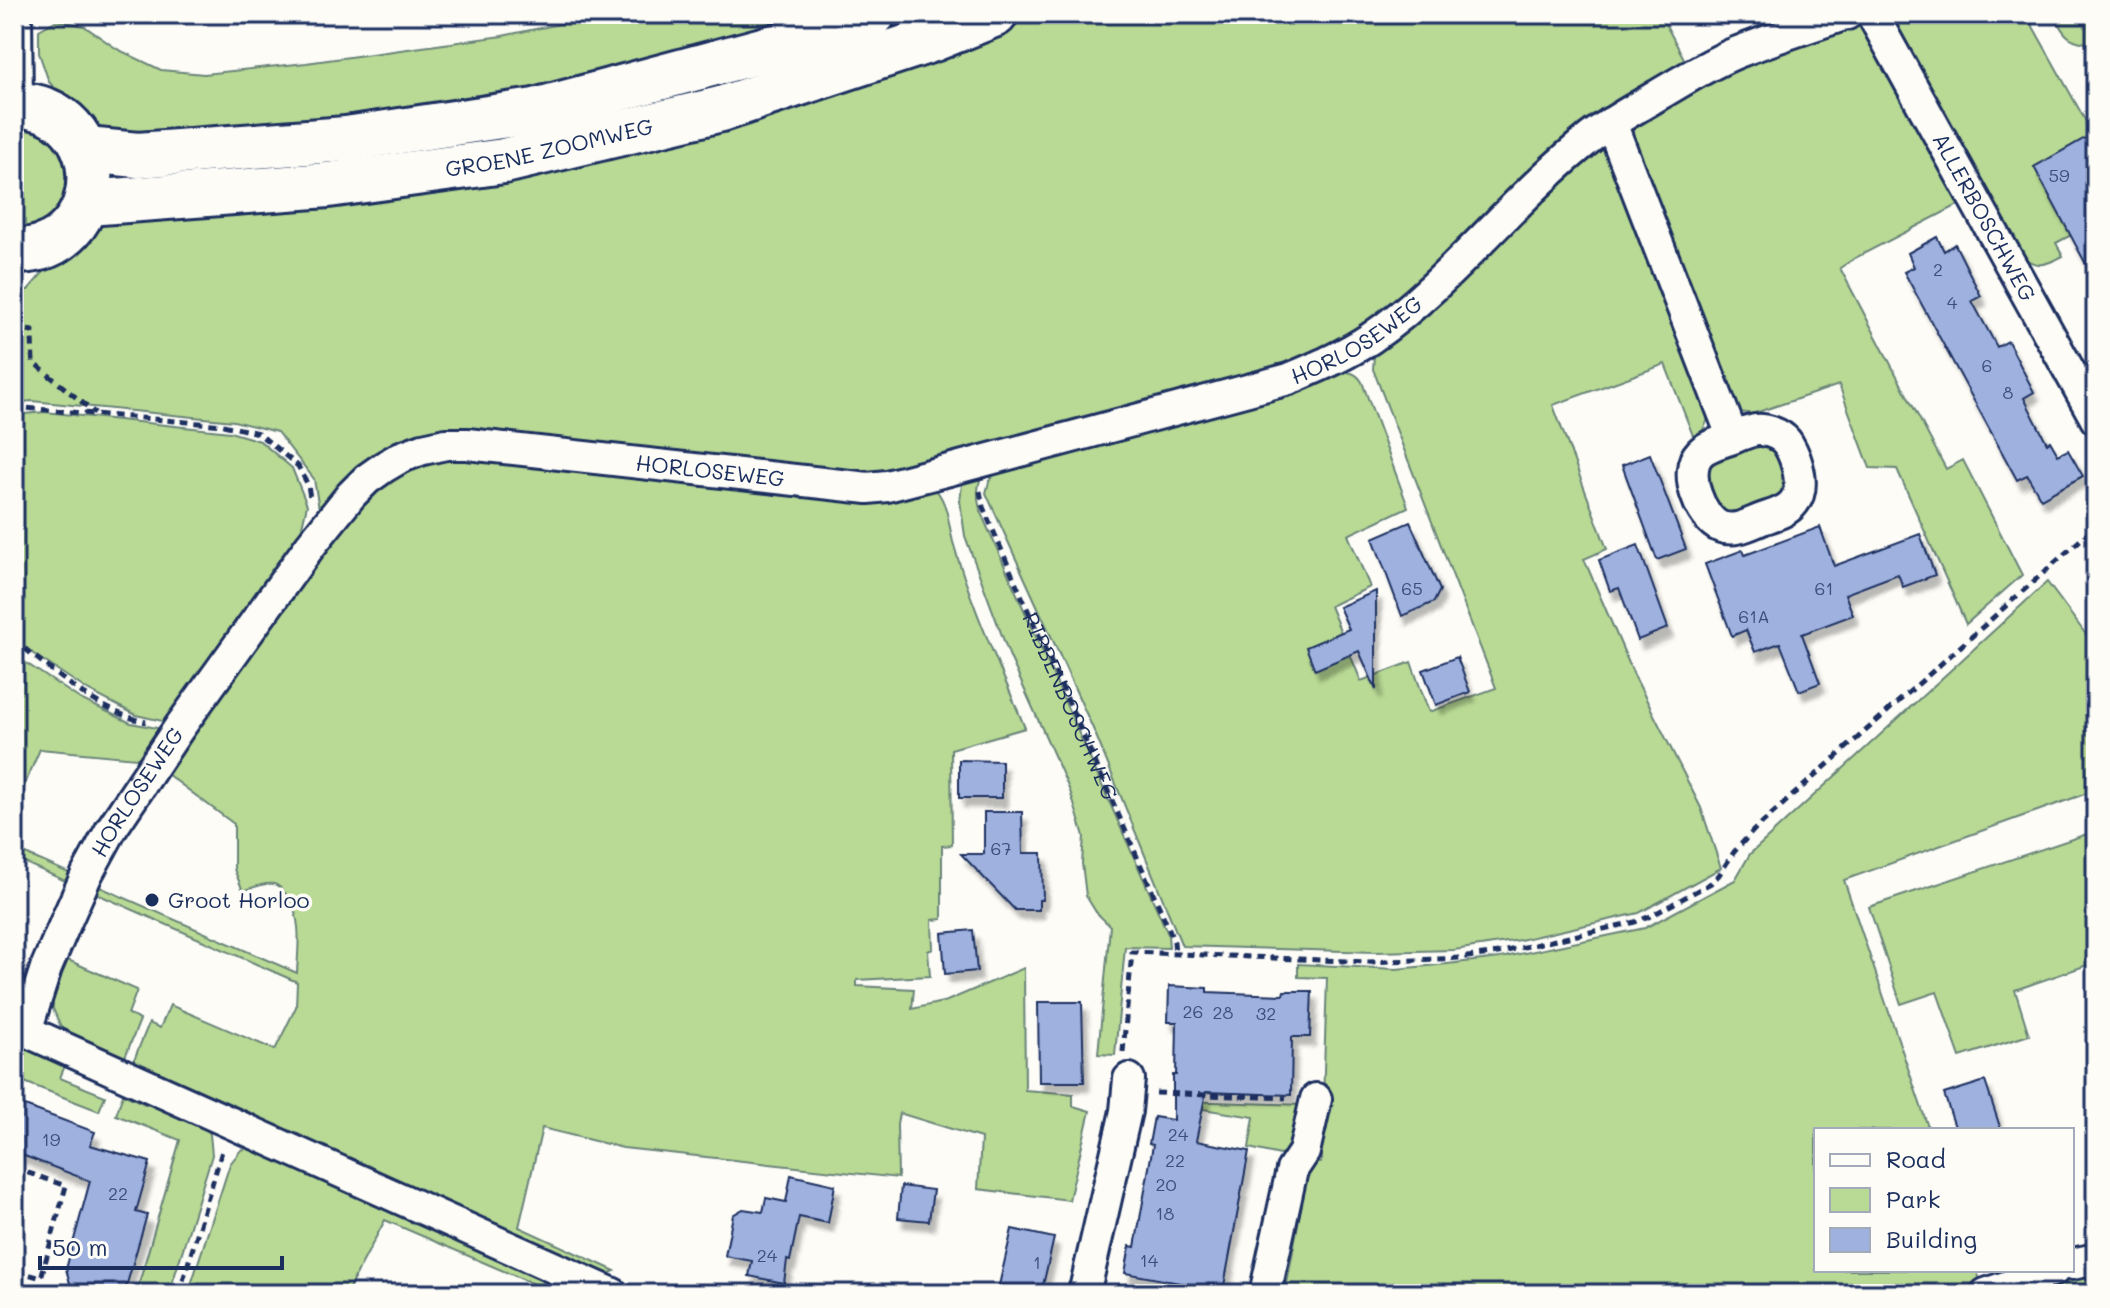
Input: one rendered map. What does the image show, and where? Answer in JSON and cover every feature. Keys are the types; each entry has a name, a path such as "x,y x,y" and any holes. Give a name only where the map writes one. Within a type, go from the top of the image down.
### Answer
{"main road":[{"name":"GROENE ZOOMWEG","path":"86,150 138,155 346,139 535,111 823,34 873,14"},
{"name":"GROENE ZOOMWEG","path":"87,203 328,185 504,161 721,109 933,39 995,14"},
{"path":"14,251 40,248 60,238 76,223 87,203 91,177 86,150 70,126 46,110 16,104"}],"street":[{"path":"16,14 16,104"},
{"name":"HORLOSEWEG","path":"231,1124 26,1031 46,968 87,874 125,806 317,538 367,479 401,457 446,444 467,444 868,488 925,477 1289,379 1342,355 1413,306 1537,185 1611,123 1736,53 1847,14"},
{"name":"ALLERBOSCHWEG","path":"1872,14 2096,419"},
{"path":"1611,123 1733,438"},
{"path":"1084,1294 1126,1111 1128,1086"},
{"path":"1265,1294 1292,1170 1304,1152 1316,1099"},
{"path":"231,1124 613,1294"},
{"path":"2074,1264 2096,1259"},
{"path":"1986,1294 2048,1272"}],"path":[{"path":"14,328 33,331 33,362 97,414"},
{"path":"14,409 223,425 258,433 298,466 308,485 317,538"},
{"name":"RIBBENBOSCHWEG","path":"987,459 980,490 983,507 1169,929 1175,953"},
{"path":"1316,1099 1128,1086 1122,1065 1132,952 1380,962 1460,958 1549,942 1651,916 1711,883 1754,830 2096,526"},
{"path":"14,640 86,696 135,719 179,728"},
{"path":"179,1294 231,1124"},
{"path":"14,1168 66,1186 41,1278 14,1270"}],"green space":[{"path":"608,14 836,14 531,97 336,128 115,141 81,119 49,82 39,53 39,30 57,20 84,26 117,49 161,70 204,74 502,36"},
{"path":"1026,14 1660,14 1688,66 1404,299 1289,367 884,475 473,435 320,515 314,479 277,432 234,421 32,401 14,403 14,290 28,290 65,251 109,220 413,186 994,29"},
{"path":"1900,14 2026,14 2094,136 2096,222 2056,243 2063,256 2041,264 2020,256 1898,32"},
{"path":"2053,14 2096,14 2096,45 2069,37"},
{"path":"1857,24 1865,33 1960,204 1840,268 1946,469 1963,460 2022,575 1966,624 1897,469 1870,468 1839,385 1752,414 1741,412 1731,404 1633,141 1633,126 1736,65"},
{"path":"14,124 41,131 59,146 65,158 68,184 59,208 50,218 39,226 14,231"},
{"path":"1593,147 1612,157 1709,416 1702,431 1694,438 1665,364 1553,405 1607,549 1584,559 1634,675 1701,808 1721,868 1639,913 1520,940 1454,950 1376,952 1182,946 1095,733 986,493 989,482 998,468 1340,371 1353,374 1362,382 1408,507 1348,535 1370,587 1330,606 1361,681 1411,662 1429,712 1496,688 1373,369 1374,355 1383,341"},
{"path":"45,412 230,432 260,441 292,468 307,505 297,549 171,723 136,715 89,691 14,641 14,415"},
{"path":"1763,442 1777,451 1788,480 1784,496 1736,516 1720,512 1704,478 1709,461"},
{"path":"440,454 931,485 937,491 946,511 968,589 1025,728 951,749 952,845 942,846 942,919 932,920 933,949 928,951 930,976 857,980 857,986 914,989 912,1009 947,1001 1024,968 1025,1090 1073,1094 1073,1106 1090,1111 1069,1200 978,1189 981,1138 899,1113 898,1178 623,1148 542,1128 519,1227 615,1271 603,1276 131,1067 149,1023 160,1028 170,1005 275,1050 296,1007 297,982 90,891 93,884 297,973 298,924 288,897 274,884 243,891 234,869 234,824 163,771 342,522 386,478"},
{"path":"983,471 978,492 981,513 1168,934 1169,948 1125,947 1115,1055 1098,1054 1110,926 1086,896 1082,863 1084,836 1070,791 1010,657 965,536 960,501 963,476"},
{"path":"2047,582 2096,648 2096,790 1844,880 1928,1128 1814,1128 1814,1272 1978,1272 1980,1281 1955,1294 1337,1294 1336,1290 1289,1291 1287,1284 1309,1162 1321,1163 1327,978 1298,977 1298,964 1396,969 1438,965 1500,958 1645,928 1735,880 1750,854"},
{"path":"14,655 80,699 131,723 167,730 147,759 40,749 14,810"},
{"path":"2096,831 2096,962 2015,990 2029,1035 1960,1057 1937,992 1901,1004 1869,907"},
{"path":"14,849 76,876 72,884 21,861 14,876"},
{"path":"61,957 137,990 128,1014 140,1020 123,1062 75,1043 61,1027 53,1009 53,993"},
{"path":"14,1040 66,1063 60,1078 105,1096 99,1111 14,1078"},
{"path":"123,1094 147,1105 150,1099 203,1123 210,1134 212,1155 169,1294 136,1294 180,1140 116,1115"},
{"path":"1183,1101 1304,1105 1289,1157 1249,1148 1254,1117 1183,1106"},
{"path":"255,1146 584,1294 557,1294 385,1220 346,1294 188,1294 230,1164 241,1150"},
{"path":"2096,1272 2096,1294 2030,1294"}],"building":[{"path":"2096,132 2096,283 2034,167"},
{"path":"1937,237 1944,251 1955,244 1981,296 1972,301 1997,347 2008,341 2034,392 2024,398 2047,443 2050,441 2058,455 2068,450 2083,476 2041,499 2027,475 2017,480 1904,272 1914,267 1908,253"},
{"path":"1650,454 1686,549 1657,560 1622,465"},
{"path":"1410,522 1440,590 1434,602 1402,616 1373,538"},
{"path":"1820,527 1834,566 1920,534 1935,575 1903,587 1898,574 1845,594 1853,615 1802,634 1820,683 1799,691 1780,643 1755,652 1746,630 1732,636 1705,564 1743,550 1745,555"},
{"path":"1638,545 1668,628 1638,640 1619,588 1610,591 1599,560"},
{"path":"1376,591 1376,690 1359,651 1315,670 1306,647 1349,629 1339,607"},
{"path":"1457,657 1470,692 1436,705 1423,670"},
{"path":"959,760 1002,761 1002,798 959,798"},
{"path":"984,812 1022,812 1023,853 1042,853 1043,900 1039,900 1039,910 1015,910 961,854 984,854"},
{"path":"973,930 977,971 945,974 942,933"},
{"path":"1169,986 1207,988 1207,992 1283,995 1284,991 1312,991 1310,1037 1292,1037 1291,1095 1206,1092 1196,1141 1249,1151 1223,1291 1125,1273 1130,1246 1135,1247 1153,1145 1149,1144 1154,1117 1173,1120 1177,1022 1168,1022"},
{"path":"1038,1002 1082,1002 1084,1082 1039,1082"},
{"path":"1985,1081 2000,1128 1955,1128 1944,1094"},
{"path":"14,1102 95,1132 90,1145 150,1162 136,1212 147,1215 124,1294 73,1294 66,1269 90,1181 14,1152"},
{"path":"791,1175 835,1185 828,1223 799,1217 784,1283 749,1276 752,1261 725,1256 733,1215 743,1209 763,1212 766,1198 786,1202"},
{"path":"901,1186 933,1190 929,1221 898,1218"},
{"path":"1012,1229 1054,1238 1041,1294 997,1294"}],"place":[{"name":"Groot Horloo","path":"152,900"}]}
